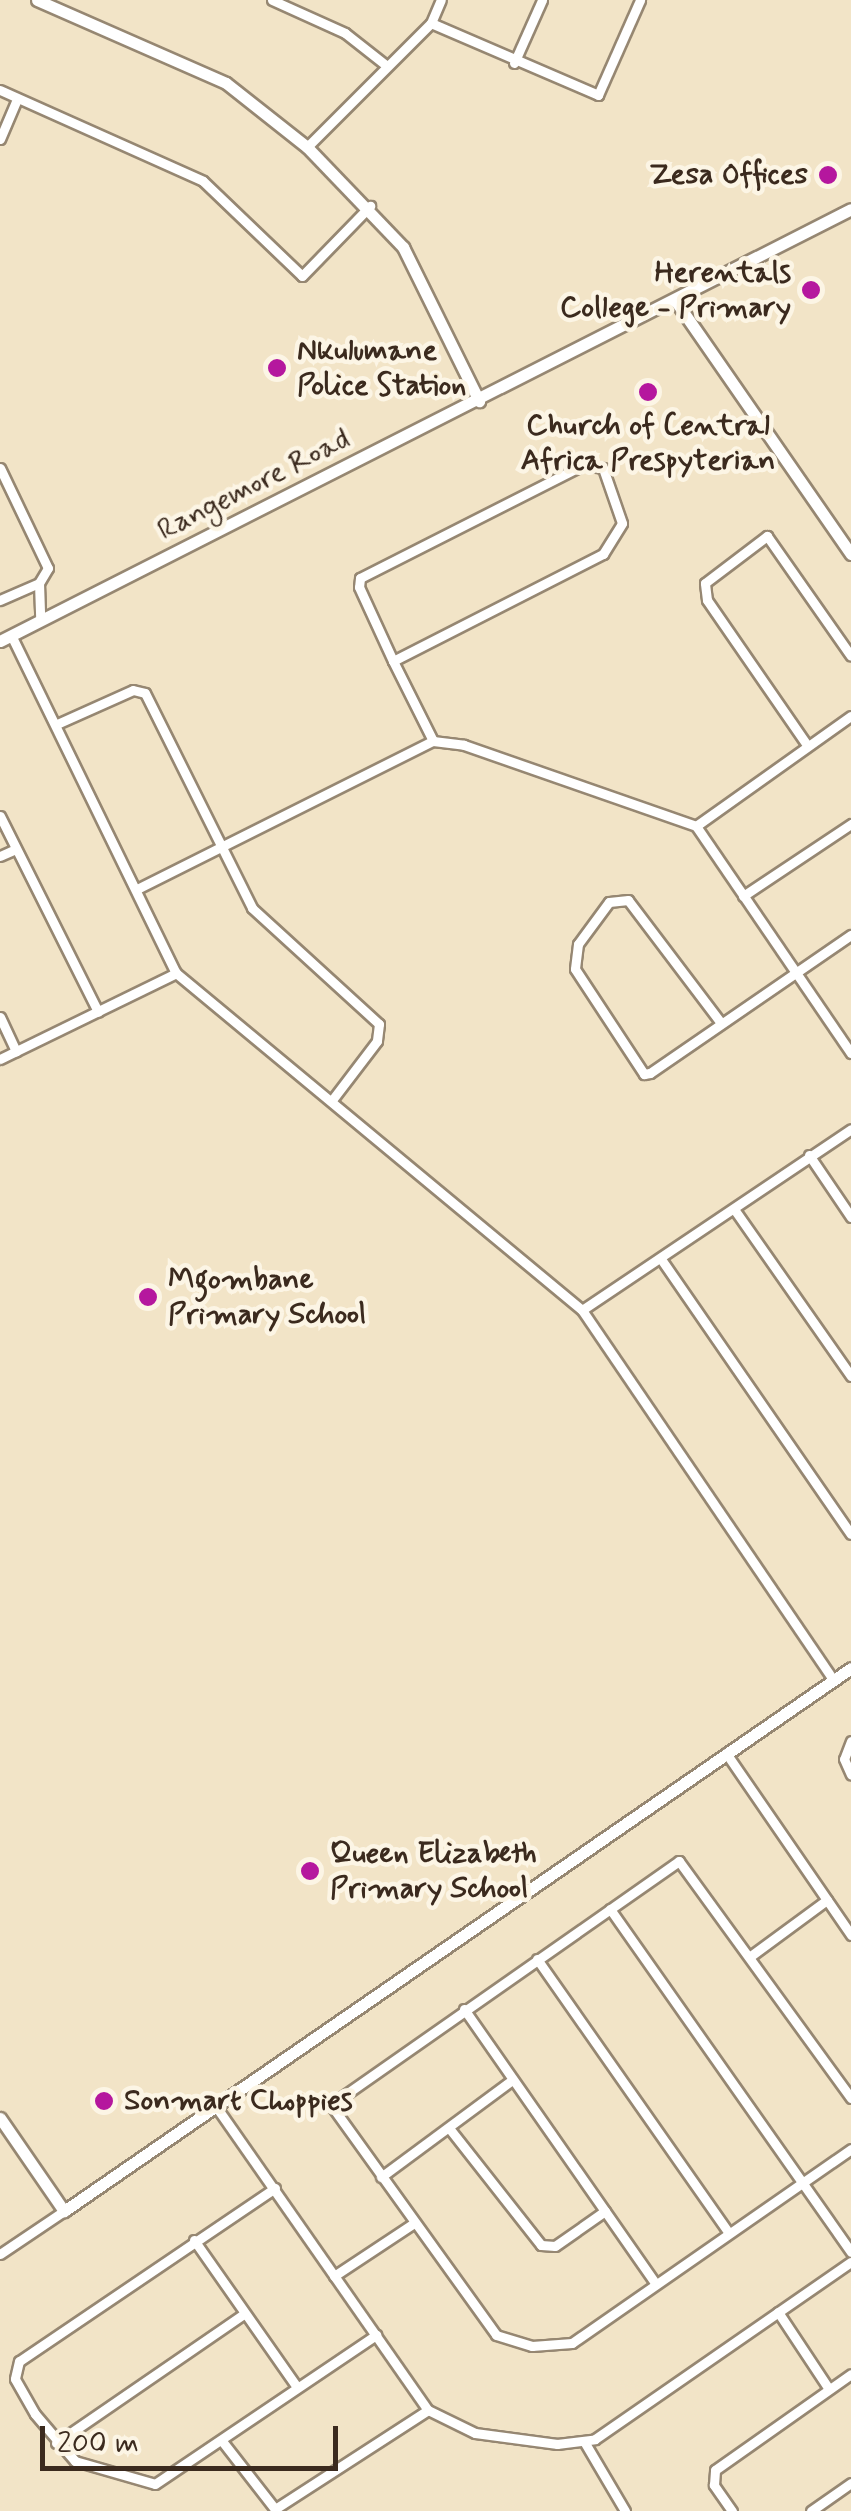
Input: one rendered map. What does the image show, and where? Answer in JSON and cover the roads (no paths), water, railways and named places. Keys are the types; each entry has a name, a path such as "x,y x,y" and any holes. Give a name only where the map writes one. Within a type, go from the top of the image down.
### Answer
{"street":[{"path":"37,0 226,83 308,147 370,206 403,247 479,400"},
{"path":"272,0 345,33 387,66"},
{"path":"308,147 430,23 441,0"},
{"path":"514,63 542,0"},
{"path":"430,23 514,63 598,95 640,0"},
{"path":"0,90 202,181 302,276 370,206"},
{"path":"0,139 18,98"},
{"name":"Rangemore Road","path":"6,638 851,209"},
{"path":"675,300 851,554"},
{"path":"393,661 603,554 622,523 603,468 583,465 360,578 393,661 433,741"},
{"path":"0,468 48,564 39,583 40,620"},
{"path":"807,745 708,600 705,583 767,536 851,656"},
{"path":"0,600 39,583"},
{"path":"6,638 56,724 176,973 582,1310 833,1680"},
{"path":"56,724 141,690 259,917 371,1010 379,1024 377,1040 332,1100"},
{"path":"696,826 851,716"},
{"path":"136,890 433,741 464,745 696,826 851,1053"},
{"path":"0,816 98,1012"},
{"path":"743,896 851,824"},
{"path":"0,856 16,849"},
{"path":"721,1023 628,900 609,902 578,944 575,969 642,1073 721,1023 851,935"},
{"path":"0,1059 176,973"},
{"path":"0,1018 16,1051"},
{"path":"582,1310 851,1128"},
{"path":"809,1155 851,1218"},
{"path":"734,1209 851,1376"},
{"path":"662,1259 851,1534"},
{"path":"0,2254 851,1668"},
{"path":"851,1741 844,1760 851,1775"},
{"path":"726,1753 851,1936"},
{"path":"851,2098 682,1861 333,2102 332,2111 496,2335 515,2344 572,2342 851,2149"},
{"path":"752,1955 826,1900"},
{"path":"610,1910 851,2252"},
{"path":"538,1958 728,2232"},
{"path":"464,2009 656,2284"},
{"path":"381,2177 512,2080"},
{"path":"216,2105 428,2410 497,2438 585,2443 851,2262"},
{"path":"2,2123 64,2210"},
{"path":"449,2128 540,2245 555,2246 605,2211"},
{"path":"275,2188 16,2365 18,2386 56,2443 75,2461 148,2485 222,2441 376,2335"},
{"path":"334,2276 414,2223"},
{"path":"194,2240 297,2387"},
{"path":"778,2312 830,2388"},
{"path":"56,2443 244,2314"},
{"path":"732,2511 714,2485 716,2470 851,2374"},
{"path":"222,2441 275,2509 428,2410"},
{"path":"585,2443 626,2511"},
{"path":"811,2511 851,2483"}],"place":[{"name":"Zesa Offices","path":"828,175"},
{"name":"Herentals College - Primary","path":"811,290"},
{"name":"Nkulumane Police Station","path":"277,368"},
{"name":"Church of Central Africa Prespyterian","path":"648,392"},
{"name":"Mgombane Primary School","path":"148,1297"},
{"name":"Queen Elizabeth Primary School","path":"310,1871"},
{"name":"Sonmart Choppies","path":"104,2101"}]}
